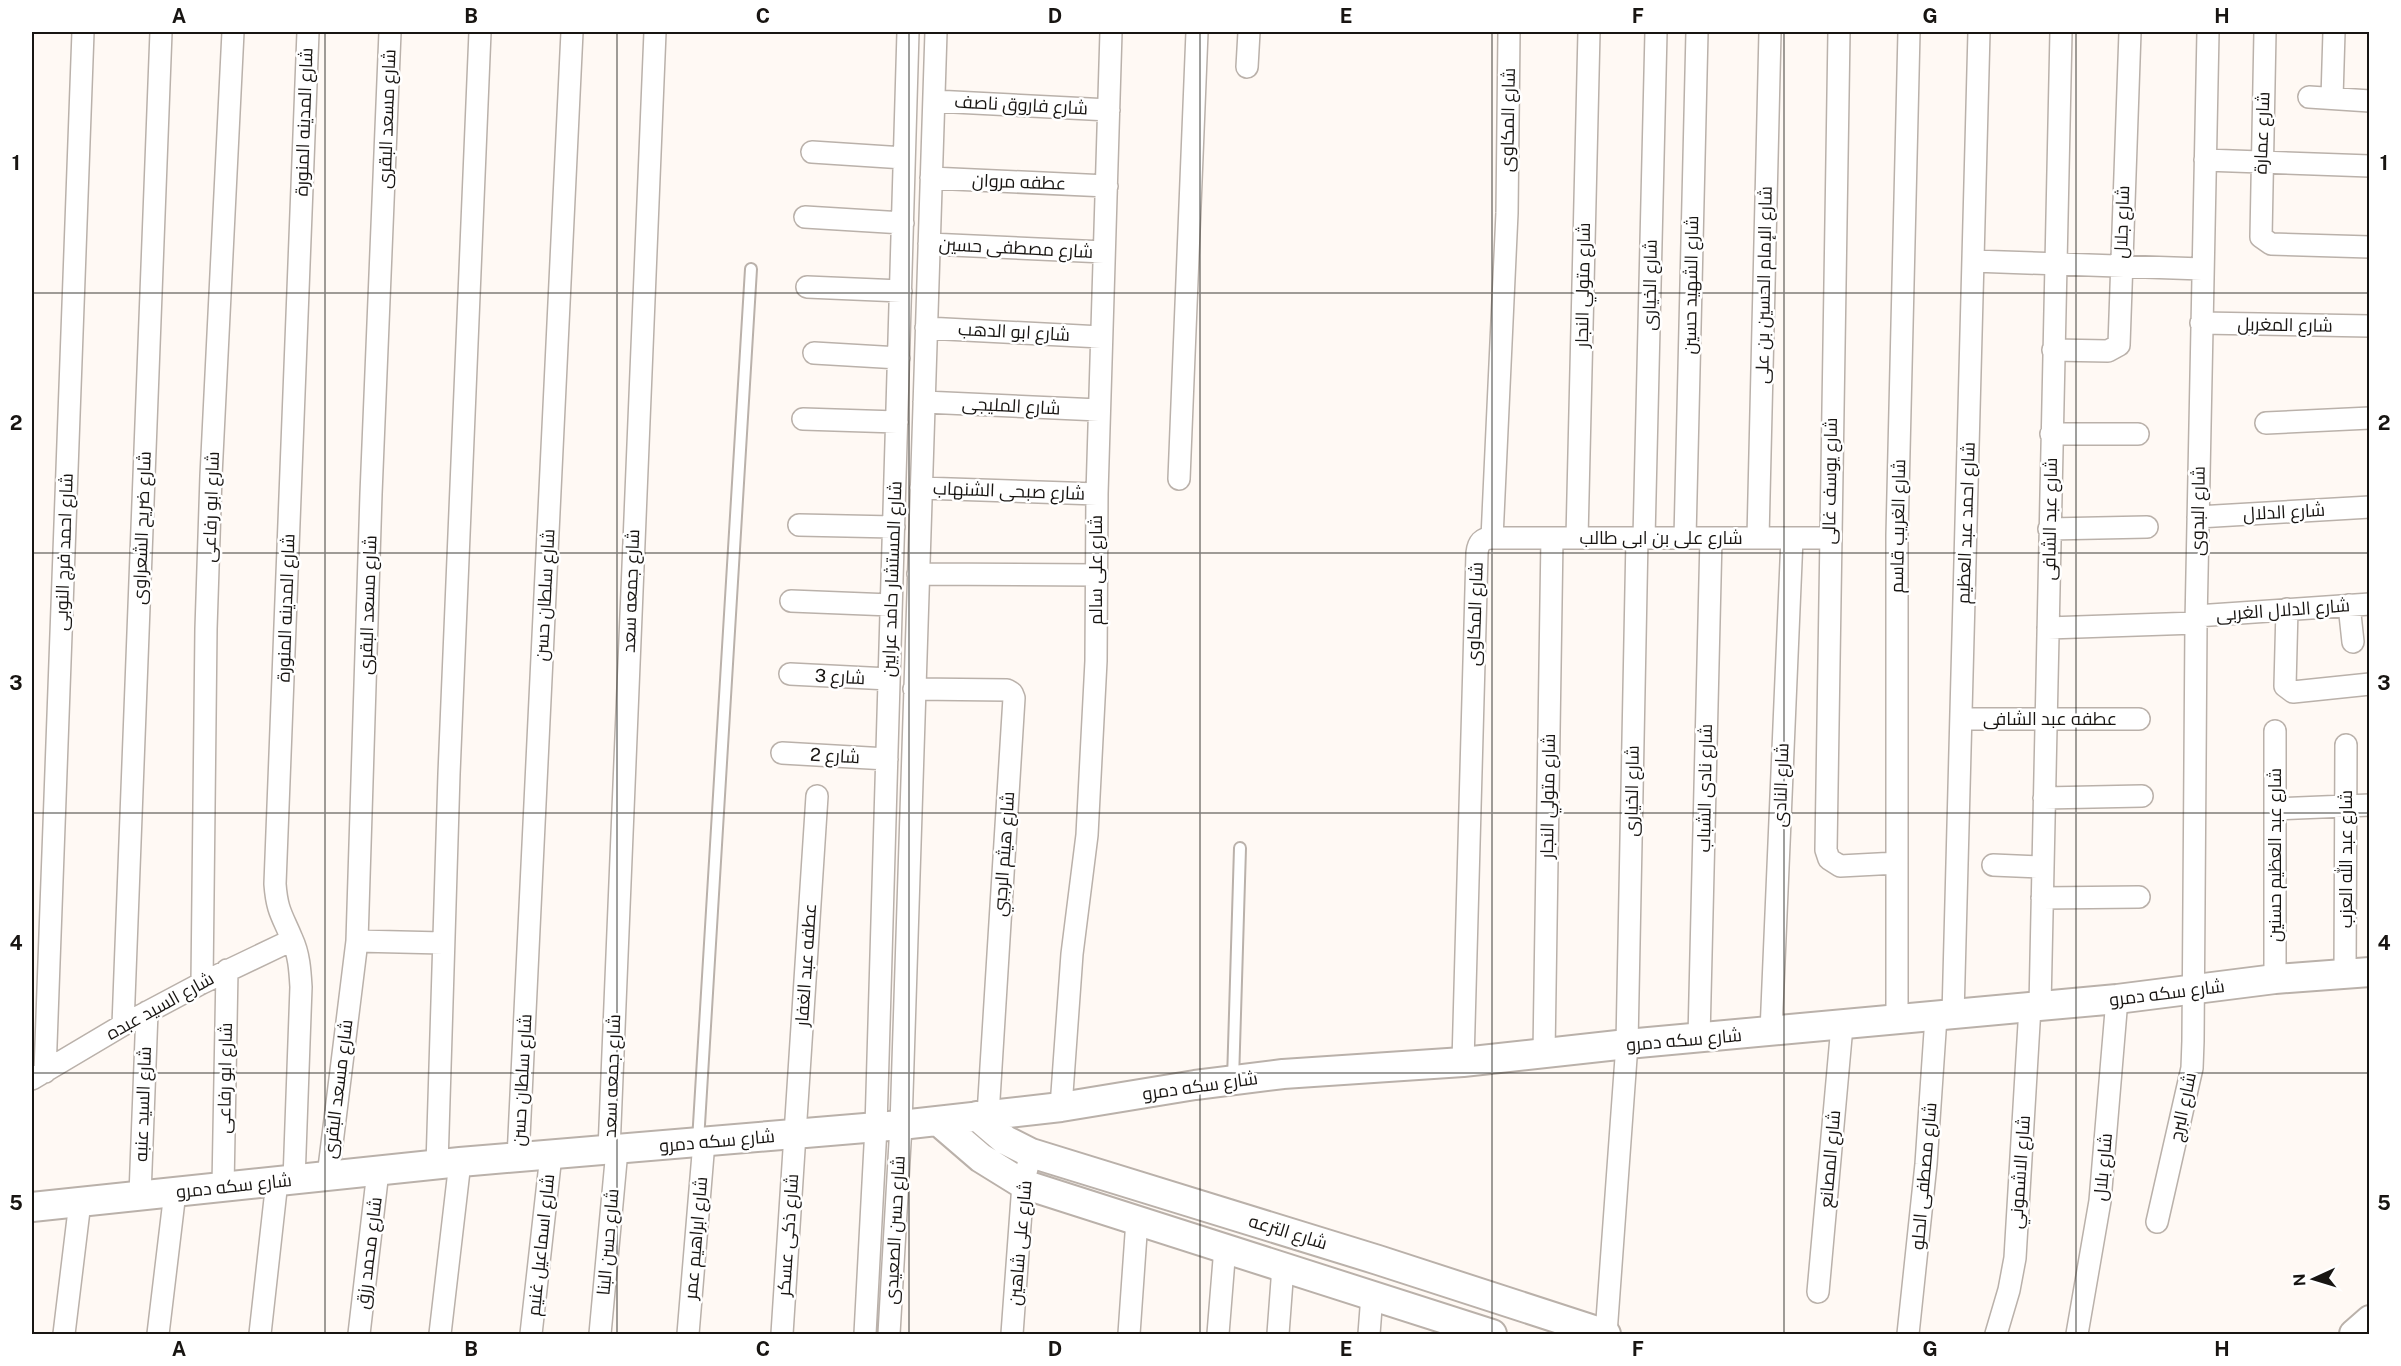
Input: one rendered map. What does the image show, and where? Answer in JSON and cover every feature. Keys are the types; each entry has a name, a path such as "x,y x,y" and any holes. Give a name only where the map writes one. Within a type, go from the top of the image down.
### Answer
{"main road":[{"name":"شارع سكه دمرو","path":"32,1208 449,1164 795,1135 982,1116 1061,1107 1283,1074 1463,1062 1627,1044 2117,999 2275,979 2357,973"},
{"name":"شارع الترعه","path":"982,1116 1005,1140 1031,1153 1378,1260 1606,1334"},
{"name":"شارع الترعه","path":"938,1120 981,1158 1023,1184 1372,1295 1444,1327 1492,1335"},
{"path":"2355,1335 2370,1320"}],"street":[{"name":"شارع احمد فرج النوبى","path":"38,1075 83,32"},
{"name":"شارع ضريح الشعراوى","path":"123,1025 161,32"},
{"name":"شارع ابو رفاعى","path":"202,982 207,594 233,32"},
{"name":"شارع المدينه المنورة","path":"260,1335 285,1180 301,987 299,963 292,940 280,917 275,884 308,32"},
{"name":"شارع مسعد البقرى","path":"328,1176 357,942 371,506 390,32"},
{"path":"440,1335 449,1164 443,943 480,32"},
{"name":"شارع سلطان حسن","path":"518,1158 572,32"},
{"name":"شارع جمعه سعد","path":"613,1150 655,32"},
{"name":"شارع المستشار حامد عرابين","path":"888,1126 887,759 908,32"},
{"name":"شارع المستشار حامد عرابين","path":"888,1126 914,689 936,32"},
{"name":"شارع على سالم","path":"1061,1107 1072,954 1088,835 1096,661 1099,410 1111,32"},
{"path":"1179,479 1197,32"},
{"path":"1247,67 1249,32"},
{"name":"شارع المكاوى","path":"1463,1062 1477,553 1480,542 1485,538 1492,538 1507,213 1509,32"},
{"name":"شارع متولي النجار","path":"1577,538 1589,32"},
{"name":"شارع الخيارى","path":"1606,1334 1627,1044 1656,32"},
{"name":"شارع الشهيد حسين","path":"1685,538 1697,32"},
{"name":"شارع الإمام الحسين بن على","path":"1758,538 1770,32"},
{"name":"شارع يوسف غالى","path":"1839,32 1829,538 1826,850 1829,859 1840,866 1897,863"},
{"name":"شارع الغريب قاسم","path":"1897,1020 1897,536 1909,32"},
{"name":"شارع احمد عبد العظيم","path":"1944,1016 1961,719 1979,32"},
{"name":"شارع عبد الشافى","path":"2035,1007 2043,867 2061,32"},
{"name":"شارع جلال","path":"2053,350 2108,351 2119,345 2130,32"},
{"name":"شارع البدوى","path":"2194,990 2200,323 2208,32"},
{"name":"شارع عمارة","path":"2265,32 2259,234 2264,241 2271,244 2370,247"},
{"path":"2332,98 2334,32"},
{"path":"2309,97 2370,101"},
{"name":"شارع فاروق ناصف","path":"934,101 1109,110"},
{"path":"812,152 904,158"},
{"path":"2205,160 2370,166"},
{"name":"عطفه مروان","path":"931,178 1107,186"},
{"path":"805,217 903,223"},
{"name":"شارع مصطفى حسين","path":"929,244 1104,252"},
{"path":"1973,261 2202,269"},
{"path":"807,287 901,291"},
{"name":"شارع المغربل","path":"2200,323 2370,327"},
{"name":"شارع ابو الدهب","path":"926,328 1101,337"},
{"path":"814,353 899,358"},
{"name":"شارع المليجى","path":"924,402 1099,410"},
{"path":"2266,423 2370,418"},
{"path":"803,419 897,422"},
{"path":"2051,434 2138,434"},
{"name":"شارع صبحى الشنهاب","path":"921,488 1097,494"},
{"name":"شارع الدلال","path":"2198,517 2370,507"},
{"path":"799,525 894,527"},
{"path":"2049,529 2147,527"},
{"name":"شارع على بن ابى طالب","path":"1492,538 1829,538"},
{"name":"شارع متولي النجار","path":"1544,1053 1552,538"},
{"name":"شارع نادى الشباب","path":"1699,1038 1711,538"},
{"name":"شارع النادى","path":"1771,1032 1792,538"},
{"path":"918,574 1096,575"},
{"path":"791,601 891,605"},
{"path":"2353,642 2359,604"},
{"name":"شارع الدلال الغربى","path":"2048,628 2196,619 2359,604"},
{"path":"2287,609 2285,686 2288,691 2370,684"},
{"name":"شارع 3","path":"790,674 889,679"},
{"name":"شارع هيثم الرجبي","path":"914,689 1007,690 1014,698 982,1116"},
{"name":"عطفه عبد الشافى","path":"1961,719 2139,719"},
{"name":"شارع عبد العظيم حسنين","path":"2275,731 2275,979"},
{"name":"شارع عبد الله العزب","path":"2346,745 2346,806 2357,973"},
{"name":"شارع 2","path":"782,753 887,759"},
{"name":"عطفه عبد الغفار","path":"795,1135 818,796"},
{"path":"2044,798 2142,796"},
{"path":"2275,809 2370,805"},
{"path":"1993,865 2043,867"},
{"path":"2042,898 2139,897"},
{"name":"شارع السيد عبده","path":"38,1075 202,982 292,940"},
{"path":"357,942 443,943"},
{"name":"شارع ابو رفاعى","path":"223,1187 227,970"},
{"name":"شارع البرج","path":"2157,1222 2192,1068 2194,990"},
{"name":"شارع بلال","path":"2078,1335 2100,1201 2117,999"},
{"name":"شارع الاشموني","path":"1996,1335 2009,1290 2015,1258 2035,1007"},
{"name":"شارع السيد عنبه","path":"140,1195 147,1012"},
{"name":"شارع مصطفى الحلو","path":"1908,1335 1944,1016"},
{"name":"شارع المصانع","path":"1818,1292 1842,1026"},
{"name":"شارع حسن الصعيدى","path":"864,1335 888,1126"},
{"name":"شارع حسن الصعيدى","path":"888,1126 889,1335"},
{"name":"شارع ذكى عسكر","path":"782,1335 795,1135"},
{"name":"شارع ابراهيم عمر","path":"688,1335 701,1142"},
{"name":"شارع حسن البنا","path":"600,1335 613,1150"},
{"name":"شارع على شاهين","path":"1012,1335 1023,1184 1031,1153"},
{"name":"شارع اسماعيل غنيم","path":"531,1335 551,1155"},
{"name":"شارع محمد رزق","path":"359,1335 378,1171"},
{"path":"158,1335 175,1192"},
{"path":"64,1335 80,1202"},
{"path":"1129,1335 1137,1220"},
{"path":"1218,1335 1225,1247"},
{"path":"1278,1335 1283,1267"},
{"path":"1369,1335 1372,1295"}],"lane":[{"path":"701,1142 751,269"},
{"path":"1233,1080 1240,848"}]}
